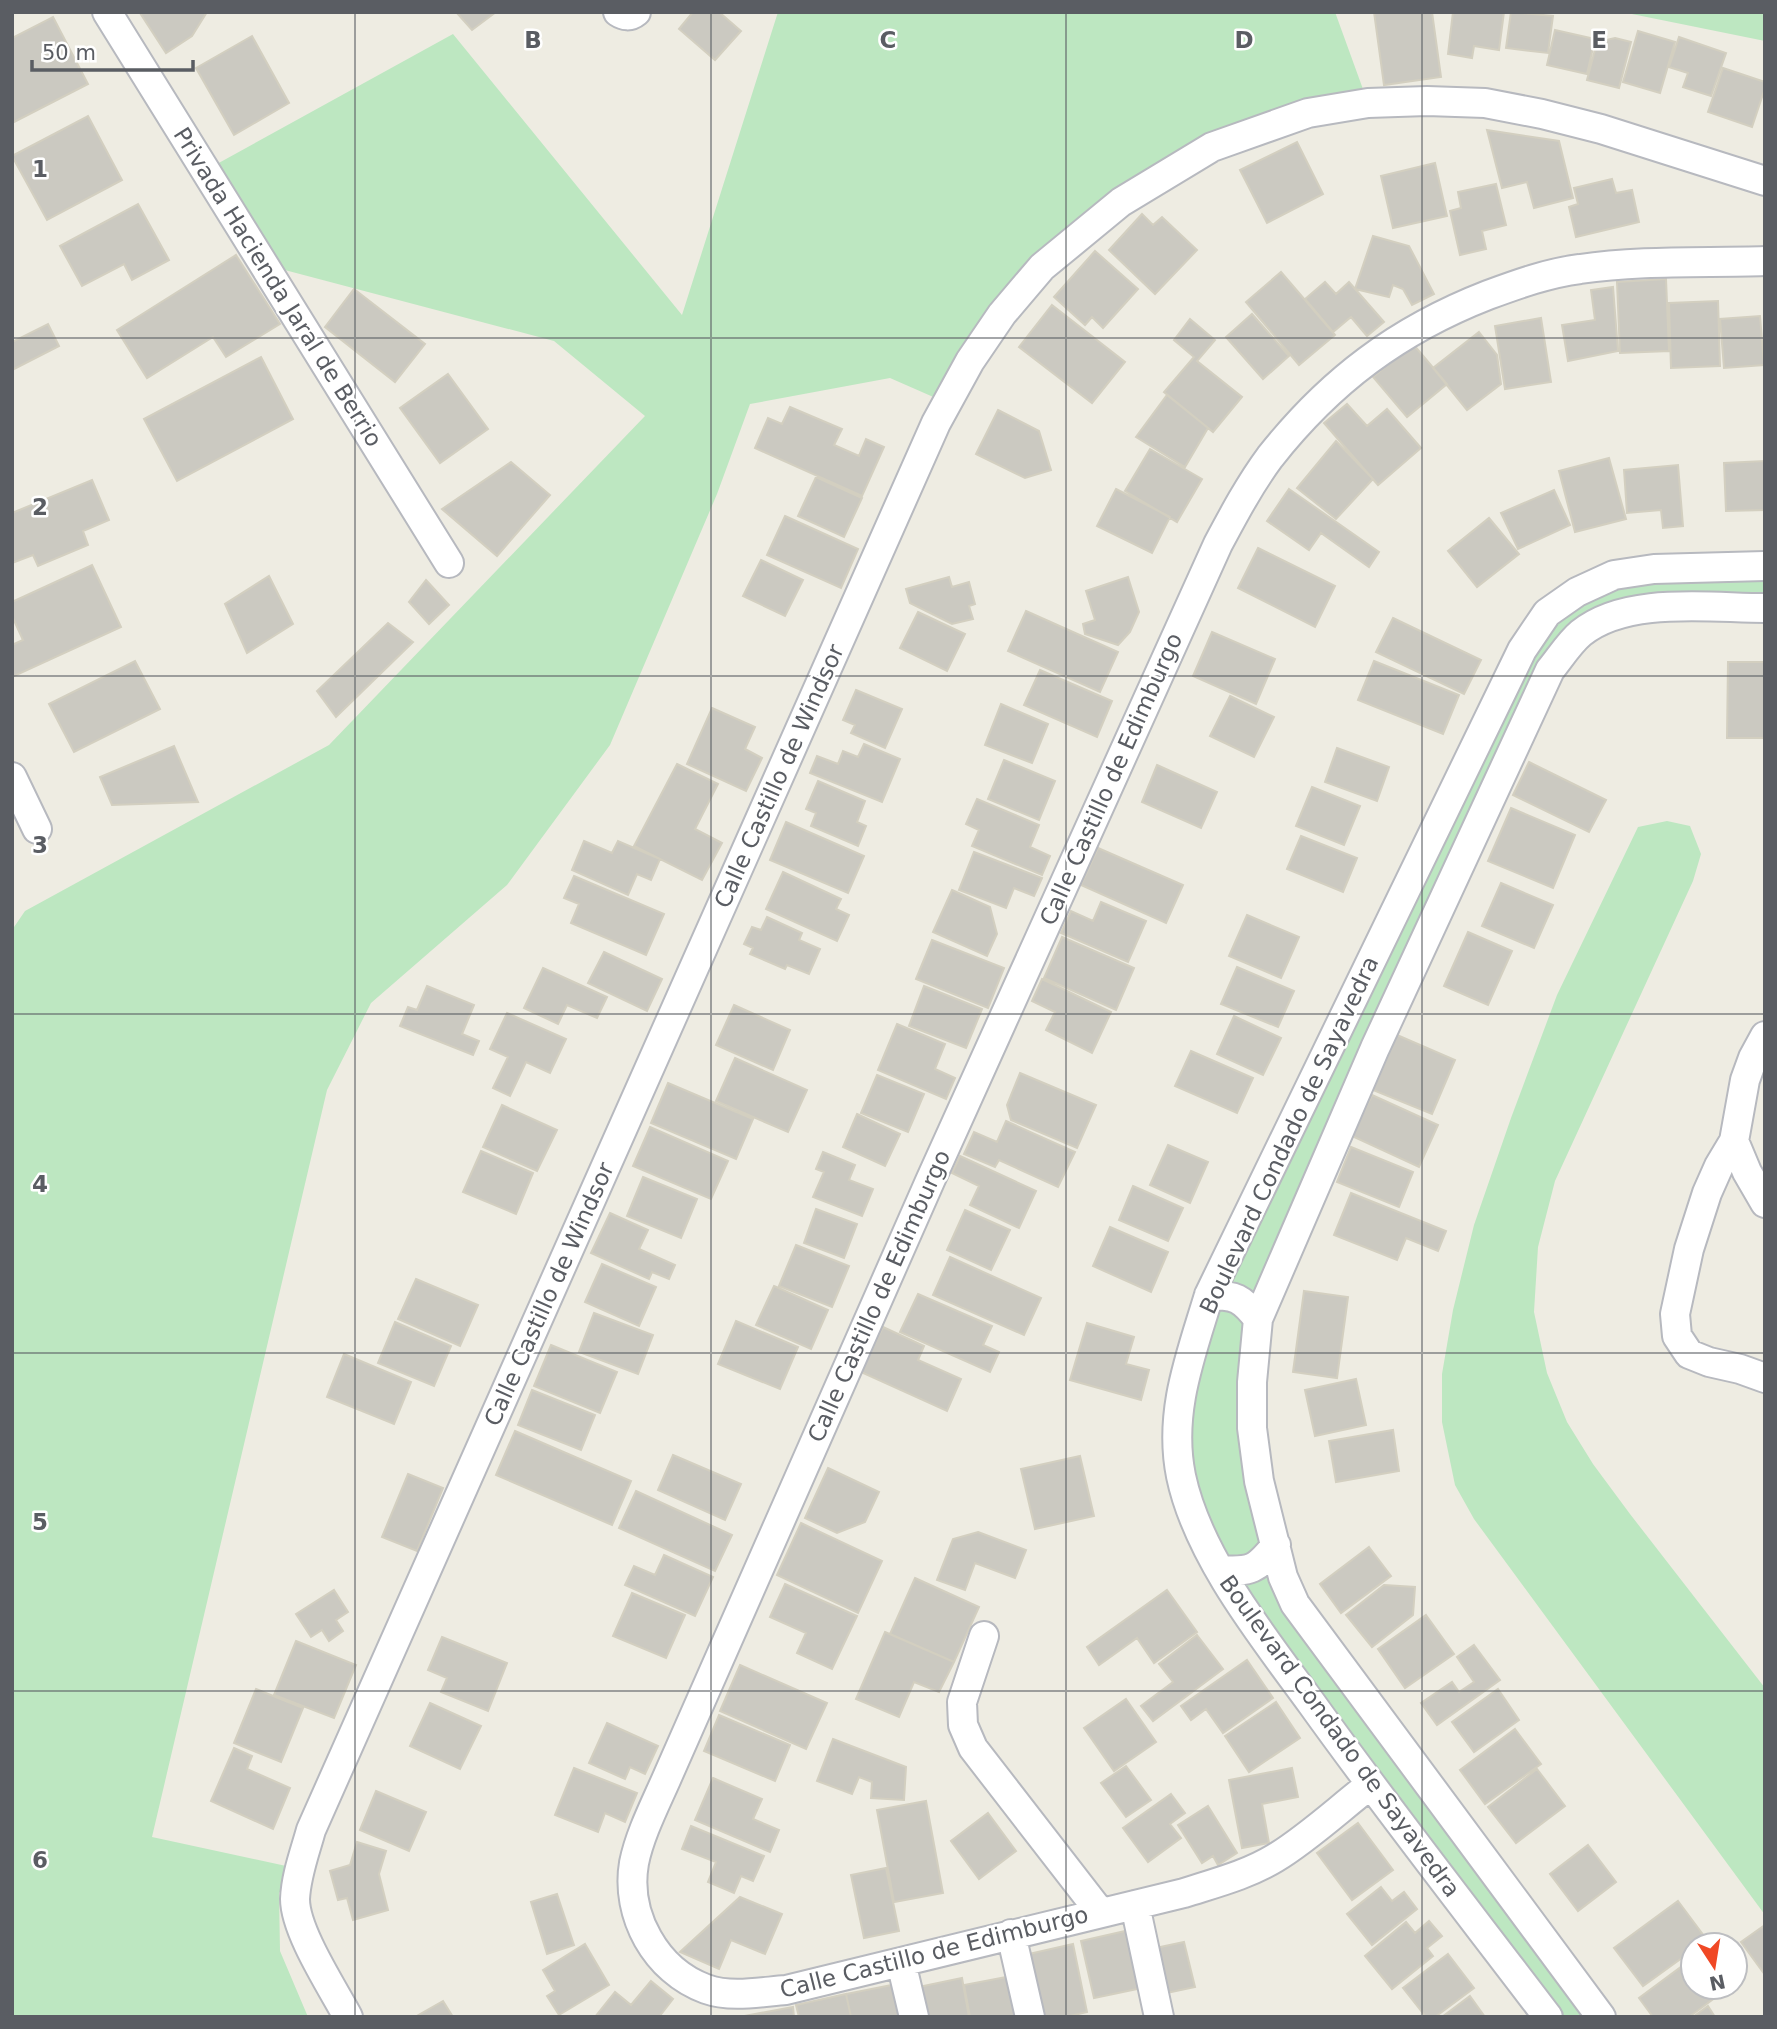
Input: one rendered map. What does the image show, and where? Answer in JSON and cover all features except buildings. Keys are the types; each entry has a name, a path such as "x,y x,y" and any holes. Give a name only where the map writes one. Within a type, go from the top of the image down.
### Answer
{"street":[{"name":"Privada Hacienda Jaral de Berrio","path":"107,12 449,563"},
{"path":"618,12 632,15 636,12"},
{"name":"Calle Castillo de Windsor","path":"348,2017 300,1924 295,1900 300,1868 311,1830 936,423 970,361 1002,314 1042,267 1121,202 1212,147 1308,113 1368,103 1485,103 1601,129 1765,181"},
{"name":"Calle Castillo de Edimburgo","path":"1370,1785 1276,1857 1250,1870 1195,1889 1135,1905 786,1990 737,1994 707,1990 682,1976 658,1954 643,1932 632,1896 634,1863 669,1773 924,1194 1218,544 1246,493 1269,459 1303,419 1340,382 1379,351 1444,314 1502,290 1540,277 1612,265 1765,261"},
{"name":"Boulevard Condado de Sayavedra","path":"1548,2017 1370,1785 1262,1636 1220,1570 1195,1521 1181,1475 1177,1418 1185,1372 1209,1295 1522,650 1547,613 1577,592 1614,575 1654,569 1765,566"},
{"name":"Boulevard Condado de Sayavedra","path":"1601,2017 1295,1604 1283,1577 1259,1481 1252,1428 1252,1382 1258,1319 1375,1048 1550,670 1579,634 1604,618 1642,609 1765,608"},
{"path":"12,777 37,829"},
{"path":"1765,1036 1745,1080 1734,1141 1707,1193 1689,1249 1675,1314 1677,1336 1689,1354 1765,1378"},
{"path":"1734,1141 1747,1172 1765,1203"},
{"path":"1209,1295 1229,1295 1245,1302 1258,1319"},
{"path":"1220,1570 1244,1572 1262,1563 1276,1545"},
{"path":"984,1636 962,1702 963,1725 973,1748 1100,1912"},
{"path":"1135,1905 1160,2017"},
{"path":"1011,1934 1031,2017"},
{"path":"901,1962 914,2017"}],"green space":[{"path":"778,12 1335,12 1368,103 1212,147 1042,267 947,403 890,378 750,404 717,494 610,745 507,885 371,1003 327,1090 152,1837 300,1869 279,1893 280,1951 308,2017 12,2017 12,930 25,911 329,745 645,416 554,341 262,264 206,170 453,34 682,315"},
{"path":"1622,12 1765,12 1765,41"},
{"path":"1765,566 1765,608 1674,608 1579,634 1258,1319 1252,1382 1283,1577 1601,2017 1548,2017 1195,1521 1185,1372 1522,650 1577,592"},
{"path":"1667,821 1690,826 1701,854 1693,881 1555,1181 1538,1247 1534,1312 1547,1373 1567,1422 1593,1464 1630,1514 1765,1688 1765,1915 1474,1519 1455,1485 1442,1422 1442,1374 1453,1310 1474,1225 1557,995 1638,827"}]}
